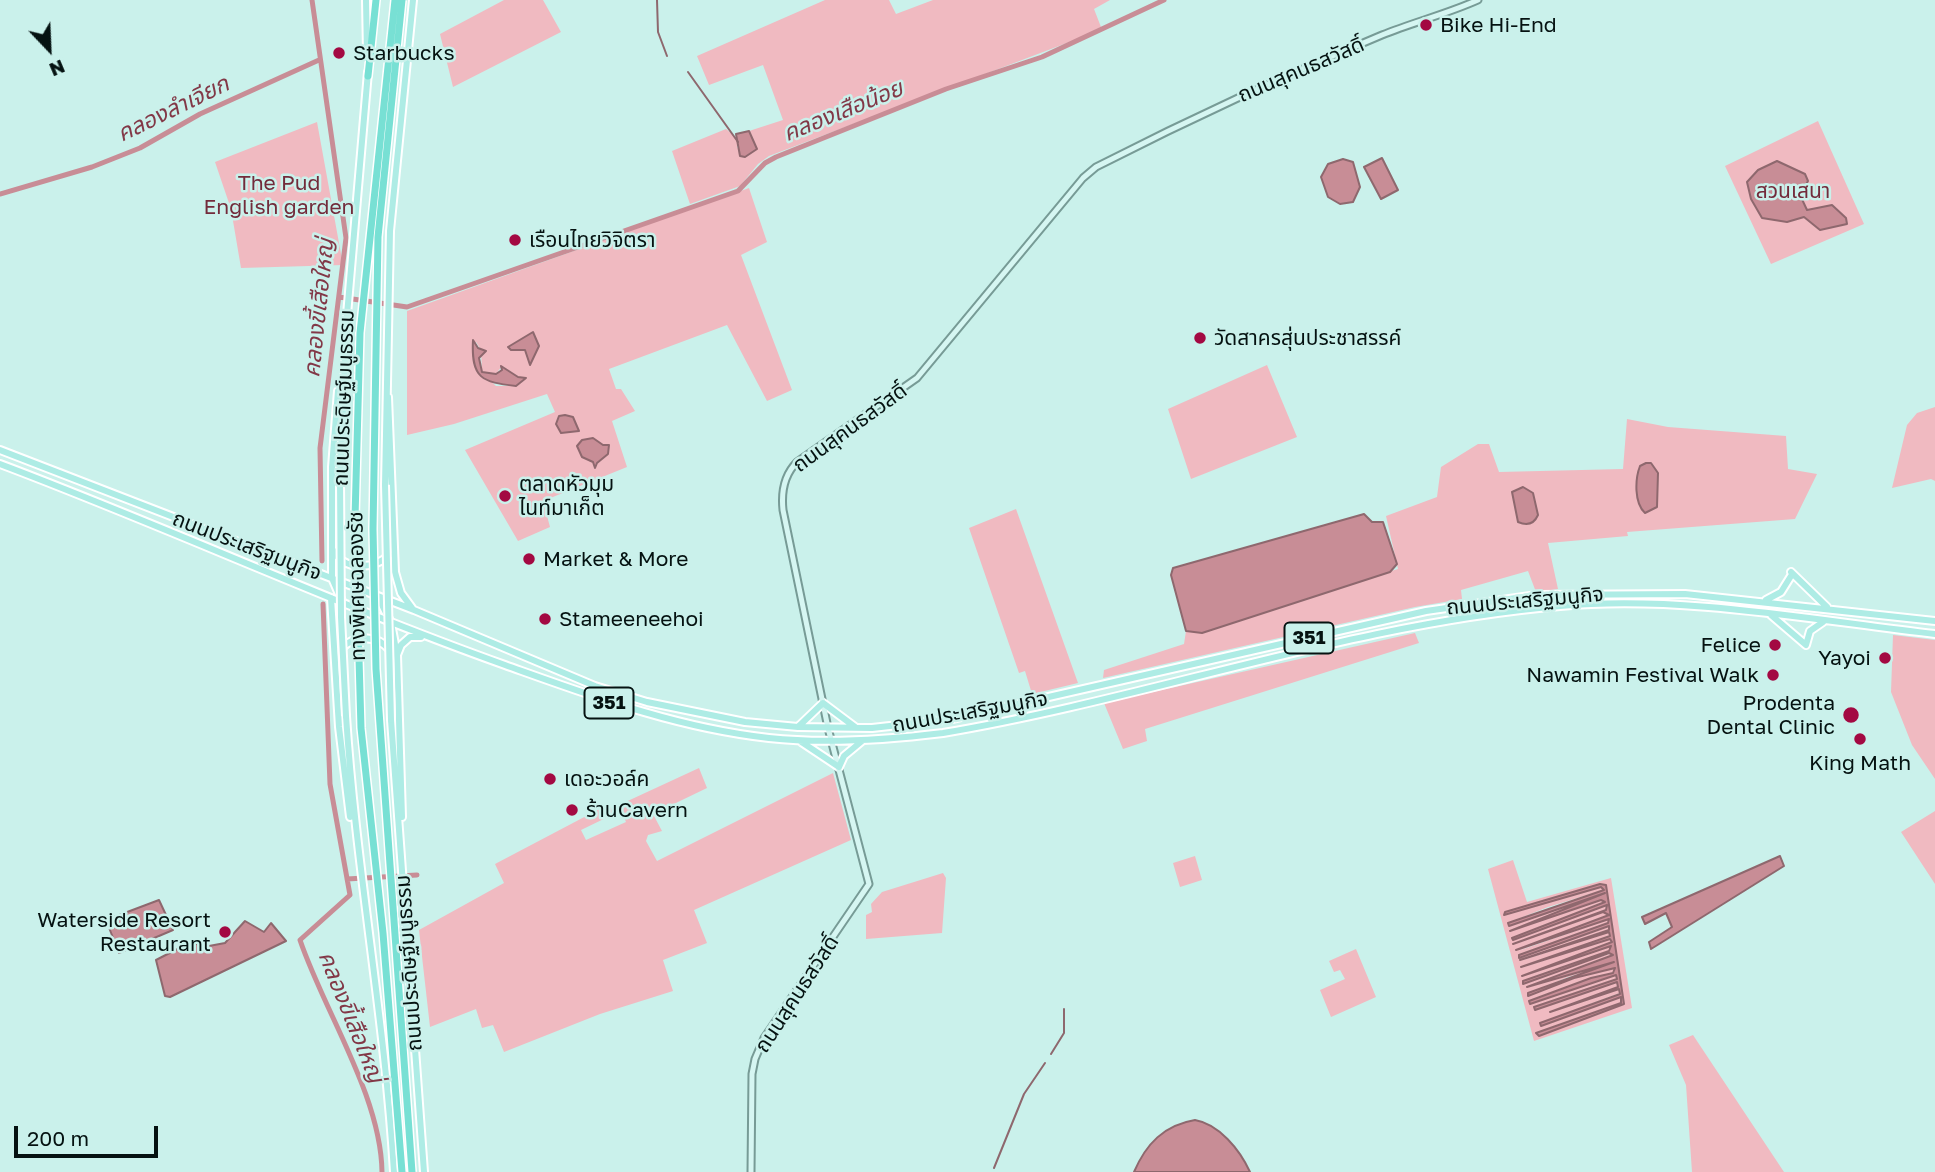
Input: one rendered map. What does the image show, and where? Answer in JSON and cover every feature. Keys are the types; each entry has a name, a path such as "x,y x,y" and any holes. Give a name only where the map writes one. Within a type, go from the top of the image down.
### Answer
{"highway":[{"path":"368,76 376,0"},
{"name":"ทางพิเศษฉลองรัช","path":"395,0 360,333 355,518 362,742 383,933 402,1172"},
{"name":"ทางพิเศษฉลองรัช","path":"402,0 378,237 373,529 376,669 412,1172"}],"main road":[{"name":"ถนนประดิษฐ์มนูธรรม","path":"366,0 368,76 344,360 340,479 341,617 356,846 382,1026 394,1172"},
{"name":"ถนนประดิษฐ์มนูธรรม","path":"413,0 393,193 384,485 391,719 424,1172"},
{"name":"ถนนสุคนธสวัสดิ์","path":"751,1172 755,1059 764,1038 869,884 828,728 783,510 786,476 797,461 917,378 1083,177 1096,167 1213,108 1385,33 1432,19 1478,0"},
{"path":"344,360 335,408 332,455 332,578 335,592 346,605"},
{"path":"387,374 396,582 414,610"},
{"name":"ถนนประเสริฐมนูกิจ","path":"0,450 414,610 595,686 677,709 771,726 888,727 1006,709 1461,604 1537,595 1685,594 1935,621"},
{"name":"ถนนประเสริฐมนูกิจ","path":"0,464 391,623 627,709 771,738 889,739 993,724 1390,632 1484,614 1563,606 1627,604 1769,614 1935,634"},
{"path":"332,548 342,561 361,566 382,562 393,545"},
{"path":"1764,601 1782,592 1791,574 1828,608"},
{"path":"378,597 391,623 397,658 401,841"},
{"path":"331,598 345,789 356,846"},
{"path":"1794,604 1797,618"},
{"path":"1769,614 1806,645 1810,631 1824,622"},
{"path":"397,658 401,645 410,637 430,638"},
{"path":"336,667 340,650 352,640 361,639 386,645 397,658"},
{"path":"798,727 823,703 857,727"},
{"path":"771,726 771,738"},
{"path":"888,727 889,739"},
{"path":"798,740 839,767 844,755 864,740"}],"green space":[{"path":"504,0 543,0 561,32 453,87 440,34"},
{"path":"825,0 889,0 896,14 933,0 1110,0 1094,9 1101,27 1080,38 769,156 758,164 740,186 690,204 672,151 726,129 738,139 737,148 752,140 749,131 783,120 763,65 709,85 697,56"},
{"name":"สวนเสนา","path":"1818,121 1864,224 1771,264 1725,166"},
{"name":"The Pud English garden","path":"317,122 343,265 241,268 231,209 215,162"},
{"path":"749,188 767,242 741,255 792,390 767,401 727,325 609,369 616,389 621,389 635,411 612,421 627,467 543,501 550,527 518,541 465,450 555,412 547,394 454,424 407,435 407,311","holes":["476,342 481,350 482,372 496,374 502,366 518,377 525,378 516,386 496,386 474,365 472,346","592,438 603,445 595,467 593,462 582,456 577,446 582,440"]},
{"path":"1267,365 1297,437 1191,479 1168,409"},
{"path":"1935,407 1935,481 1931,479 1892,488 1907,425 1917,413"},
{"path":"1627,419 1668,427 1786,436 1788,469 1817,474 1795,519 1627,532 1628,536 1548,543 1558,589 1536,592 1528,571 1461,590 1462,599 1415,607 1103,678 1104,670 1184,644 1186,631 1398,569 1386,516 1437,497 1441,467 1478,444 1489,444 1499,472 1623,469"},
{"path":"1016,509 1078,683 1032,694 1025,671 1019,673 969,528"},
{"path":"1415,633 1419,643 1145,729 1147,741 1123,749 1104,703"},
{"path":"1893,635 1935,640 1935,779 1912,745 1891,692"},
{"path":"699,768 707,788 653,814 662,831 648,835 646,841 657,861 833,773 851,840 694,910 707,943 663,960 673,991 600,1014 504,1052 493,1025 482,1028 476,1009 430,1027 419,930 504,883 495,864 609,804 614,814 581,830 586,840 626,822 619,805"},
{"path":"1935,811 1935,884 1901,832"},
{"path":"1195,856 1202,880 1180,887 1173,863"},
{"path":"1513,860 1527,902 1611,878 1632,1008 1534,1041 1488,869","holes":["1606,885 1624,1004 1536,1034 1621,1003 1621,996 1545,1024 1540,1023 1620,993 1619,989 1551,1012 1618,987 1617,982 1534,1010 1617,979 1616,974 1528,1003 1591,978 1613,973 1615,968 1612,966 1526,995 1568,977 1614,964 1613,960 1527,987 1613,957 1612,953 1523,982 1609,951 1611,946 1522,976 1612,943 1610,938 1521,968 1610,936 1609,932 1520,961 1609,930 1609,926 1519,958 1519,955 1608,923 1609,919 1518,951 1609,915 1603,912 1514,944 1606,910 1607,905 1512,939 1605,902 1601,900 1510,931 1606,896 1605,893 1509,925 1508,923 1548,907 1604,890 1601,887 1505,912"]},
{"path":"943,873 946,878 942,933 866,939 866,915 872,912 871,904 882,892"},
{"path":"1356,949 1376,997 1331,1017 1320,990 1345,979 1340,970 1334,972 1329,961"},
{"path":"1693,1035 1784,1172 1692,1172 1686,1085 1669,1045"}],"shaded area":[{"path":"749,131 757,149 745,157 740,156 736,134"},
{"path":"1382,158 1398,190 1381,199 1364,167"},
{"path":"1343,159 1353,162 1360,187 1353,202 1340,204 1328,197 1321,177 1328,164"},
{"path":"1777,161 1805,174 1808,181 1800,195 1807,210 1832,205 1846,218 1847,224 1820,230 1804,217 1787,222 1762,218 1751,199 1747,182 1758,170"},
{"path":"533,332 539,346 530,365 525,350 511,350 508,347"},
{"path":"473,340 478,348 486,351 479,358 482,372 496,374 502,370 501,366 518,377 526,378 516,386 495,383 481,376 474,363"},
{"path":"559,416 573,417 579,431 561,433 556,424"},
{"path":"593,438 603,445 609,445 608,454 595,468 593,462 582,457 577,446 582,440"},
{"path":"1651,463 1658,473 1657,507 1645,513 1637,497 1636,484 1640,466"},
{"path":"1523,487 1533,493 1538,515 1527,524 1518,522 1512,492"},
{"path":"1364,514 1372,522 1383,522 1397,564 1390,572 1202,633 1186,631 1171,575 1173,568"},
{"path":"1780,856 1784,866 1651,949 1649,942 1672,927 1666,913 1645,924 1642,917"},
{"path":"1600,884 1606,885 1624,1004 1539,1036 1536,1033 1621,1003 1621,997 1541,1026 1540,1023 1620,994 1619,989 1550,1012 1618,987 1617,982 1535,1010 1534,1007 1617,979 1616,975 1530,1004 1529,1001 1591,978 1613,973 1615,968 1574,978 1528,996 1528,993 1614,962 1527,987 1613,955 1609,953 1523,984 1523,981 1609,951 1611,946 1522,976 1612,942 1610,939 1521,967 1610,936 1609,932 1520,960 1609,930 1609,926 1519,958 1519,955 1608,923 1609,919 1516,950 1609,915 1603,912 1513,944 1606,910 1607,905 1513,940 1512,938 1605,902 1601,900 1510,931 1605,893 1509,926 1508,923 1604,890 1601,887 1504,915 1505,912"},
{"path":"159,900 173,930 119,953 106,920"},
{"path":"245,921 264,932 271,923 286,941 170,997 165,996 156,960 189,943 209,946 225,943"},
{"path":"1195,1120 1204,1122 1228,1139 1250,1172 1134,1172 1157,1137 1174,1126"}],"waterway":[{"name":"คลองขี้เสือใหญ่","path":"312,0 346,238 320,448 322,561"},
{"path":"657,0 658,32 667,56"},
{"name":"คลองเสือน้อย","path":"339,297 407,307 738,191 765,163 776,157 946,89 1042,57 1164,0"},
{"name":"คลองลำเจียก","path":"0,194 92,167 140,148 200,114 319,60"},
{"path":"688,72 738,142"},
{"name":"คลองขี้เสือใหญ่","path":"323,604 330,784 350,895 300,940 362,1084 379,1143 382,1172"},
{"path":"347,879 417,875"},
{"path":"1051,1054 1064,1033 1064,1009"},
{"path":"994,1168 1024,1094 1045,1063"}],"place":[{"name":"Bike Hi-End","path":"1426,25"},
{"name":"Starbucks","path":"339,53"},
{"name":"เรือนไทยวิจิตรา","path":"515,240"},
{"name":"วัดสาครสุ่นประชาสรรค์","path":"1200,338"},
{"name":"ตลาดหัวมุม ไนท์มาเก็ต","path":"505,496"},
{"name":"Market & More","path":"529,559"},
{"name":"Stameeneehoi","path":"545,619"},
{"name":"Felice","path":"1775,645"},
{"name":"Yayoi","path":"1885,658"},
{"name":"Nawamin Festival Walk","path":"1773,675"},
{"name":"Prodenta Dental Clinic","path":"1851,715"},
{"name":"King Math","path":"1860,739"},
{"name":"เดอะวอล์ค","path":"550,779"},
{"name":"ร้านCavern","path":"572,810"},
{"name":"Waterside Resort Restaurant","path":"225,932"}]}
